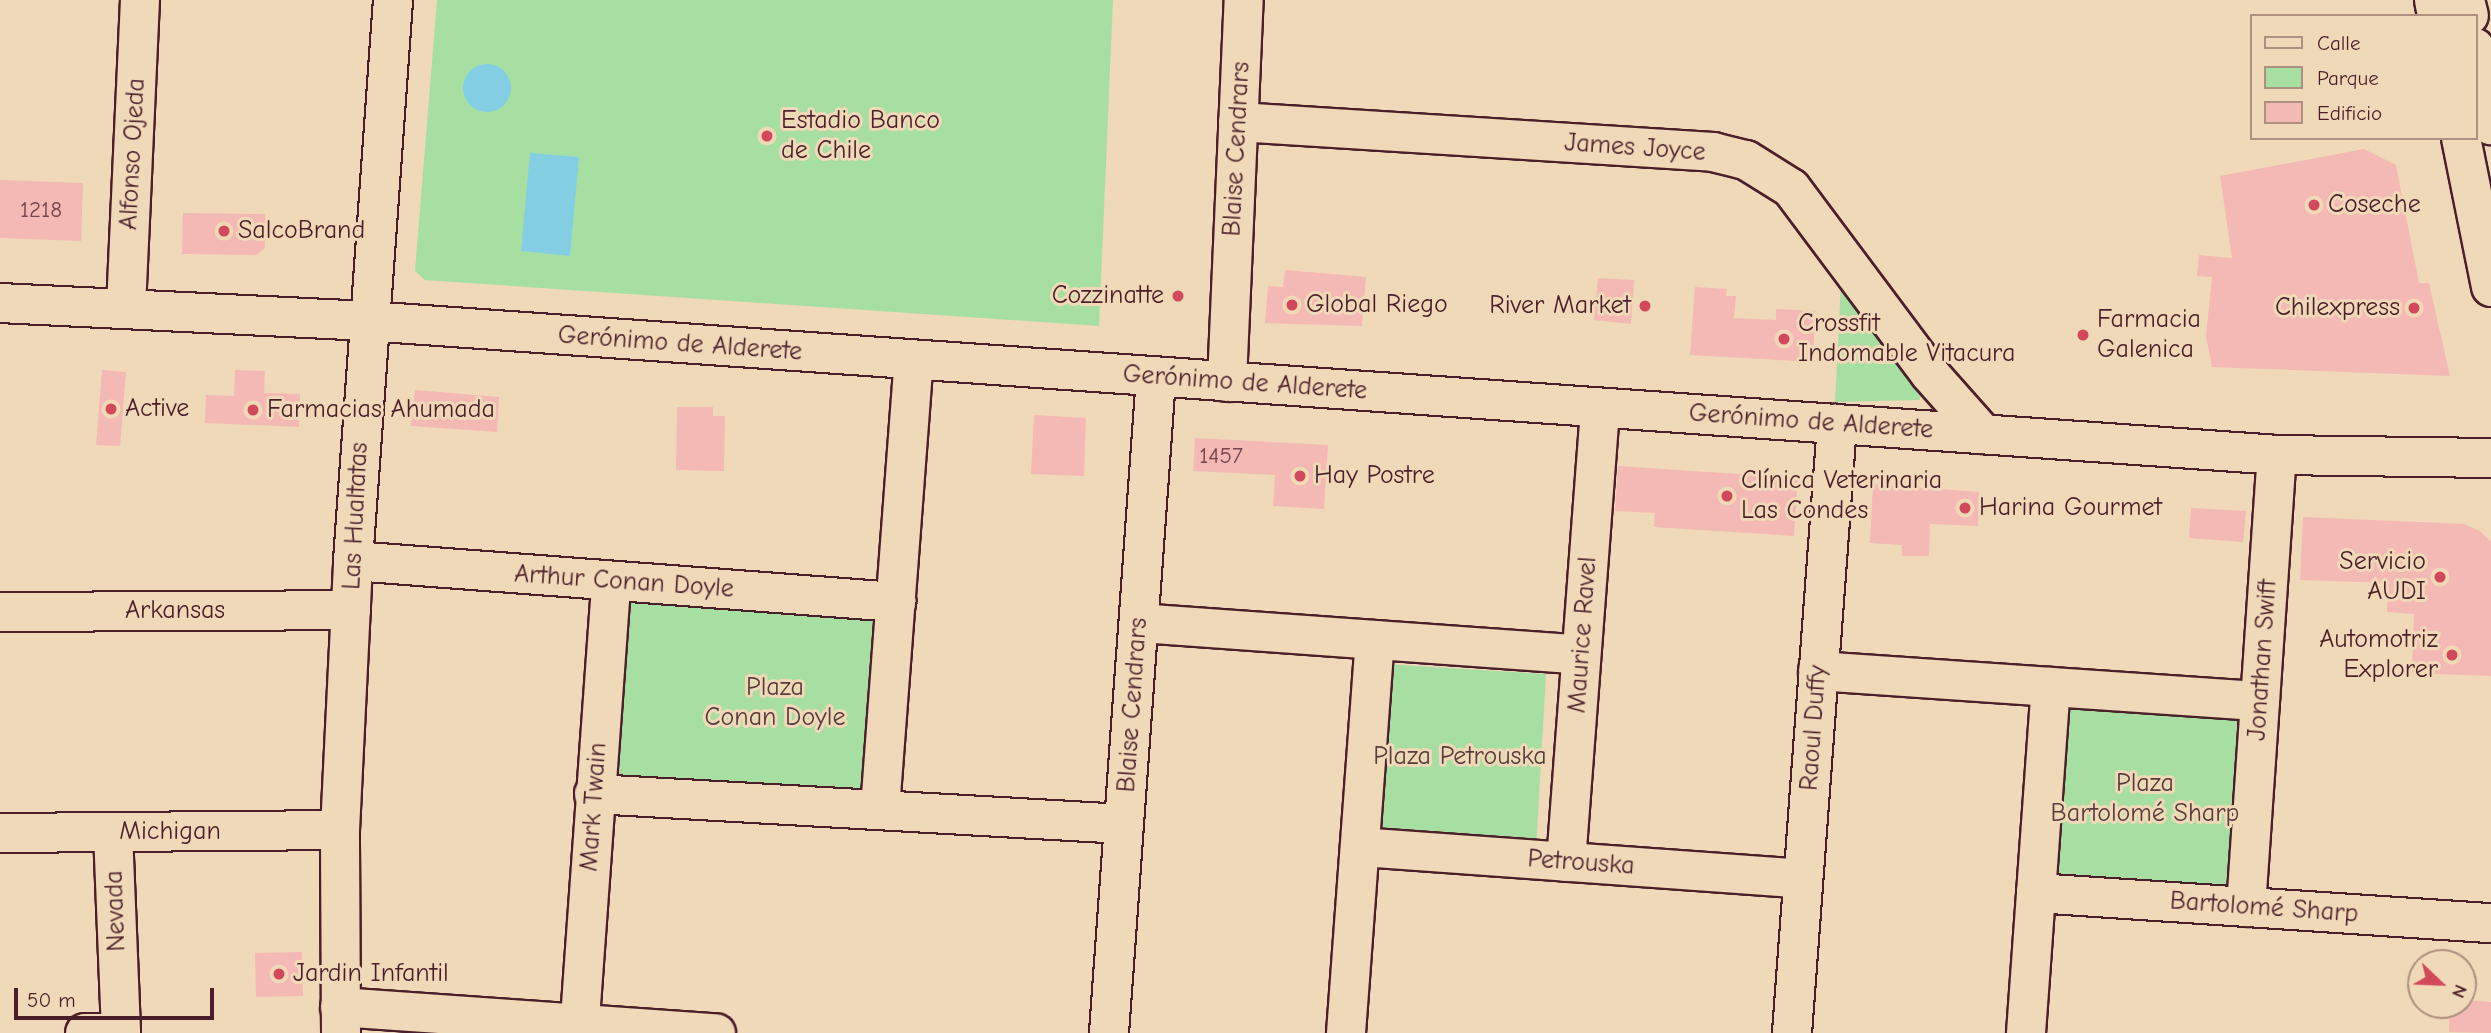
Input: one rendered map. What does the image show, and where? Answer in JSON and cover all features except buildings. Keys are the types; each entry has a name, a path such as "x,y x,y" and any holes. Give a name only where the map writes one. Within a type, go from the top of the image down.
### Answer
{"street":[{"name":"Alfonso Ojeda","path":"125,308 140,0"},
{"name":"Las Hualtatas","path":"341,1020 340,831 353,561 367,321 393,0"},
{"name":"Blaise Cendrars","path":"1227,382 1244,0"},
{"path":"2477,58 2491,125"},
{"name":"James Joyce","path":"1238,122 1713,152 1746,160 1791,188 1930,374 1983,434"},
{"path":"2461,140 2491,287"},
{"name":"Gerónimo de Alderete","path":"0,303 367,321 2277,454 2491,458"},
{"path":"880,809 914,360"},
{"name":"James Joyce","path":"1930,374 1936,404 1932,430"},
{"name":"Blaise Cendrars","path":"1109,1033 1156,377"},
{"name":"Maurice Ravel","path":"1566,862 1600,408"},
{"name":"Raoul Duffy","path":"1792,1033 1837,424"},
{"name":"Jonathan Swift","path":"2246,906 2277,454"},
{"name":"Arthur Conan Doyle","path":"353,561 896,603"},
{"name":"Mark Twain","path":"579,1028 611,582"},
{"name":"Arkansas","path":"0,612 351,610"},
{"path":"1139,623 1581,655"},
{"path":"1346,1033 1375,640"},
{"path":"1818,671 2260,701"},
{"path":"2026,1033 2051,687"},
{"path":"594,794 1124,824"},
{"name":"Michigan","path":"0,833 340,831"},
{"name":"Nevada","path":"113,832 121,1033"},
{"name":"Petrouska","path":"1360,848 1803,879"},
{"name":"Bartolomé Sharp","path":"2036,892 2491,923"},
{"path":"341,1020 716,1033"},
{"path":"85,1033 121,1033"}],"green space":[{"name":"Estadio Banco de Chile","path":"437,0 1113,0 1099,326 425,280 415,271"},
{"path":"1841,284 1919,386 1920,400 1835,402"},
{"name":"Plaza Conan Doyle","path":"618,600 882,618 869,802 605,784"},
{"name":"Plaza Petrouska","path":"1384,664 1546,674 1536,850 1373,841"},
{"name":"Plaza Bartolomé Sharp","path":"2063,704 2239,716 2226,893 2051,881"}],"water":[{"path":"487,64 496,65 504,71 510,79 510,97 504,105 496,111 487,112 478,111 470,105 464,97 463,88 464,79 470,71 478,65"},
{"path":"530,153 579,157 570,256 521,251"}],"place":[{"name":"Estadio Banco de Chile","path":"767,136"},
{"name":"Coseche","path":"2314,205"},
{"name":"SalcoBrand","path":"224,231"},
{"name":"Cozzinatte","path":"1178,296"},
{"name":"Global Riego","path":"1292,305"},
{"name":"River Market","path":"1645,306"},
{"name":"Chilexpress","path":"2414,308"},
{"name":"Farmacia Galenica","path":"2083,335"},
{"name":"Crossfit Indomable Vitacura","path":"1784,339"},
{"name":"Active","path":"111,409"},
{"name":"Farmacias Ahumada","path":"253,410"},
{"name":"Hay Postre","path":"1300,476"},
{"name":"Clínica Veterinaria Las Condes","path":"1727,496"},
{"name":"Harina Gourmet","path":"1965,508"},
{"name":"Servicio AUDI","path":"2440,577"},
{"name":"Automotriz Explorer","path":"2452,655"},
{"name":"Jardin Infantil","path":"279,974"}]}
